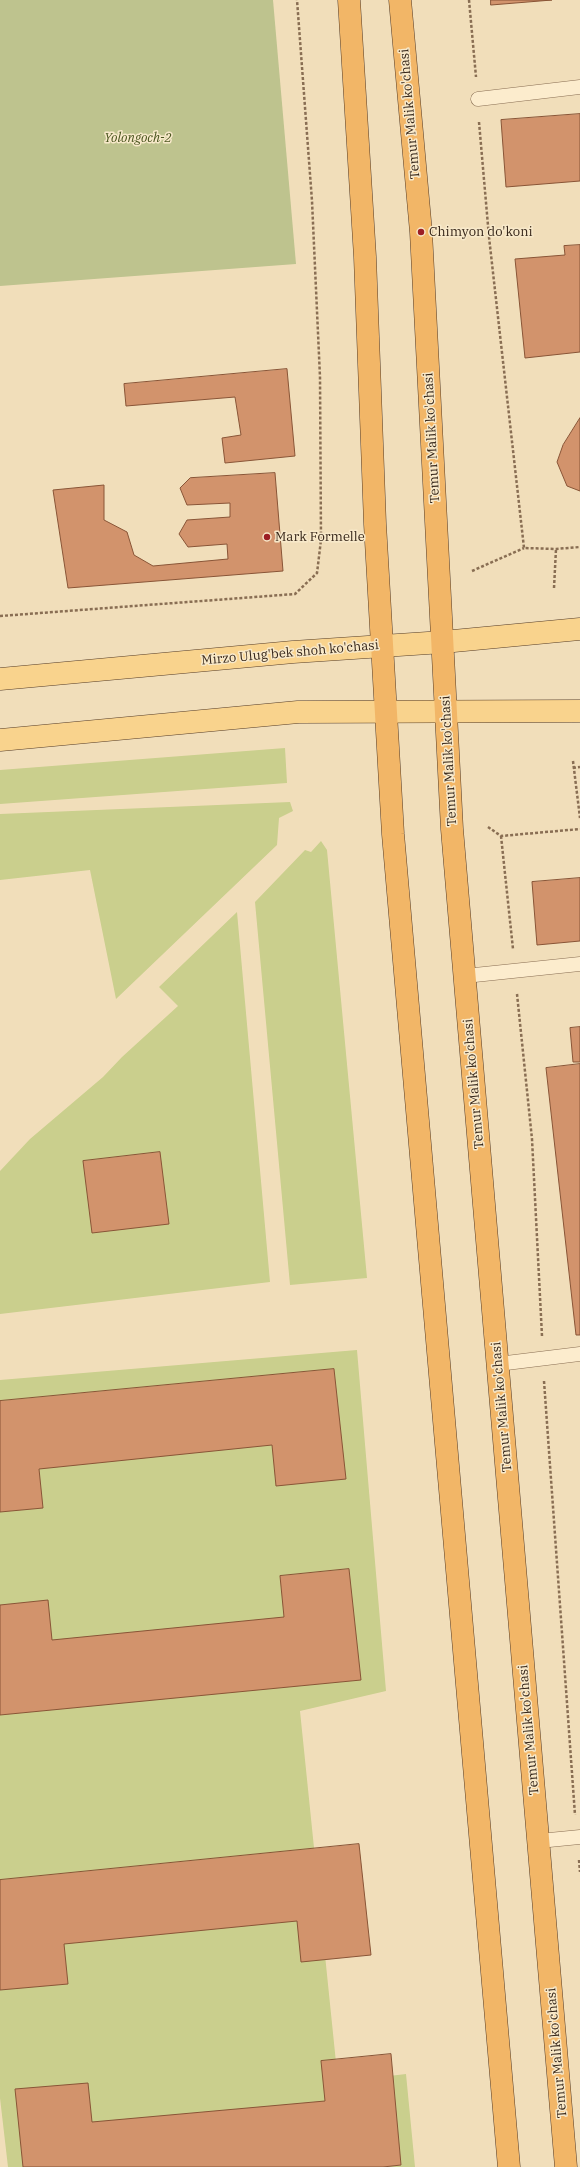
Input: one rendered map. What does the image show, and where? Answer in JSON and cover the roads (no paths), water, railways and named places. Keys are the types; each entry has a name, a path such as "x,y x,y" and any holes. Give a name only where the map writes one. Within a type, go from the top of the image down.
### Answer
{"highway":[{"path":"349,0 364,257 382,646 398,889 509,2167"},
{"name":"Temur Malik ko'chasi","path":"400,0 421,232 452,829 566,2167"}],"main road":[{"name":"Mirzo Ulug'bek shoh ko'chasi","path":"0,679 293,652 443,642 580,629"},
{"path":"0,740 298,712 580,711"}],"lane":[{"path":"478,99 580,87"},
{"path":"465,976 580,964"},
{"path":"498,1364 580,1354"},
{"path":"539,1842 580,1837"}],"place":[{"name":"Chimyon do'koni","path":"421,232"},
{"name":"Mark Formelle","path":"267,537"}],"park label":[{"name":"Yolongoch-2","path":"138,138"}]}
